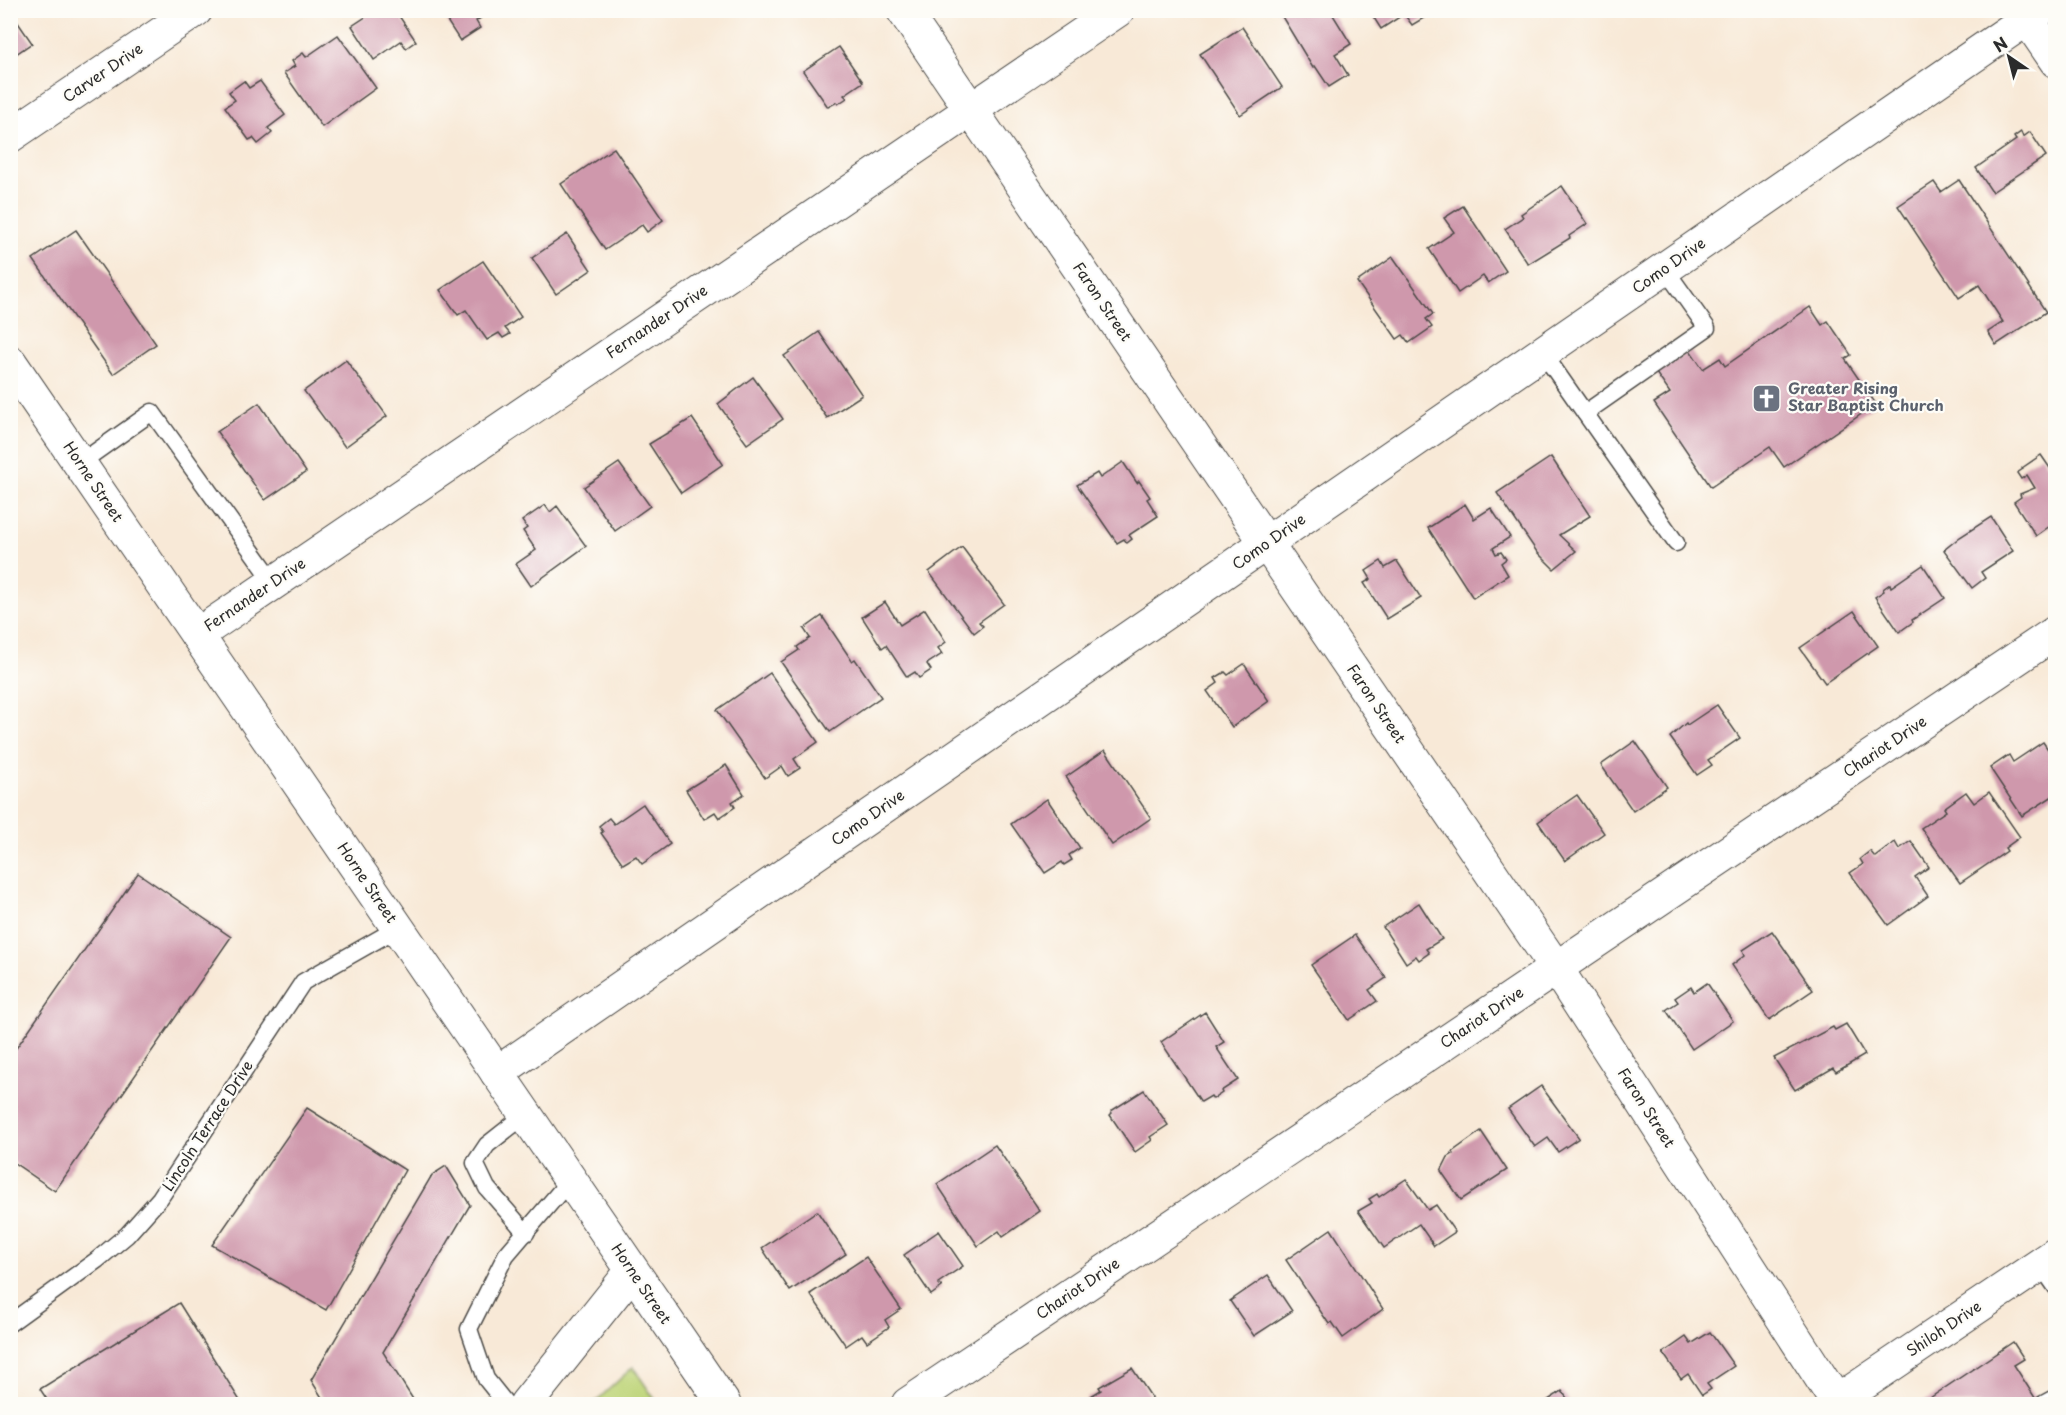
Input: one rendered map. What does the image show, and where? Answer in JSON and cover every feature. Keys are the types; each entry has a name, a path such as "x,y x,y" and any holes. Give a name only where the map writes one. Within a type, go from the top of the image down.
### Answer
{"street":[{"name":"Carver Drive","path":"10,136 196,10"},
{"name":"Faron Street","path":"903,10 1556,968 1836,1404"},
{"name":"Fernander Drive","path":"197,635 1118,10"},
{"path":"2029,14 2055,61"},
{"name":"Como Drive","path":"497,1073 1665,269 2029,14"},
{"name":"Horne Street","path":"10,362 724,1404"},
{"name":"Chariot Drive","path":"908,1404 2055,632"},
{"name":"Shiloh Drive","path":"1836,1404 2050,1268"},
{"path":"526,1404 632,1271"}],"lane":[{"path":"1586,413 1707,328 1665,269"},
{"path":"1543,352 1676,543"},
{"path":"80,463 152,412 274,582"},
{"name":"Lincoln Terrace Drive","path":"10,1323 97,1260 127,1235 160,1198 303,982 398,928"},
{"path":"525,1114 487,1145 475,1163 487,1188 526,1233"},
{"path":"506,1404 486,1379 470,1329 506,1255 570,1180"},
{"path":"2043,1404 2055,1397"}],"green space":[{"path":"633,1367 658,1404 593,1404"}],"building":[{"path":"395,10 416,41 406,48 401,41 374,60 352,26 367,16 365,12"},
{"path":"440,10 493,10 476,21 480,28 460,41"},
{"path":"1278,10 1330,10 1351,44 1335,54 1348,75 1329,87 1315,66 1313,68"},
{"path":"1369,10 1423,10 1427,16 1412,25 1404,14 1381,29"},
{"path":"10,11 32,43 10,58"},
{"path":"1242,27 1282,87 1240,115 1200,54"},
{"path":"338,35 376,88 322,127 284,73 295,66 292,61 303,53 306,57"},
{"path":"839,47 863,82 844,95 847,98 828,107 803,71"},
{"path":"244,81 249,88 260,81 285,115 268,128 272,133 258,144 253,138 249,140 225,107 235,100 229,92"},
{"path":"2021,132 2023,137 2030,132 2046,156 1992,192 1976,168 2016,140 2014,137"},
{"path":"614,148 663,220 647,232 642,225 605,250 561,184"},
{"path":"1959,180 2046,312 1996,345 1988,332 2003,322 1979,285 1959,298 1898,206 1934,182 1941,192"},
{"path":"1562,186 1587,224 1569,236 1570,238 1528,264 1505,229 1523,217 1521,214"},
{"path":"1463,206 1506,271 1488,283 1483,276 1458,293 1429,249 1454,232 1444,218"},
{"path":"76,230 156,344 113,374 33,259"},
{"path":"567,234 591,270 556,294 532,258"},
{"path":"1393,257 1433,314 1426,319 1432,327 1409,343 1403,335 1397,339 1357,282"},
{"path":"483,261 521,317 505,328 510,334 503,338 499,333 487,340 466,310 458,315 440,290"},
{"name":"Greater Rising Star Baptist Church","path":"1810,307 1822,325 1828,321 1851,355 1845,359 1876,404 1784,467 1770,447 1711,487 1654,403 1670,393 1656,373 1690,350 1703,369 1720,358 1725,366"},
{"path":"819,332 862,395 827,418 784,356"},
{"path":"346,360 387,416 345,447 304,391"},
{"path":"753,377 783,419 747,444 718,404"},
{"path":"259,403 306,472 265,500 217,432"},
{"path":"692,418 723,464 681,493 649,444"},
{"path":"2041,455 2054,474 2056,473 2056,535 2050,526 2036,536 2014,502 2021,497 2020,494 2035,488 2027,475 2021,479 2017,473"},
{"path":"1551,457 1590,516 1559,535 1576,551 1554,569 1537,552 1497,493"},
{"path":"1123,462 1150,497 1147,499 1158,516 1129,535 1132,539 1127,543 1124,539 1117,543 1077,485 1097,473 1100,478"},
{"path":"619,463 650,506 615,531 584,487"},
{"path":"1465,504 1474,519 1491,508 1510,537 1493,548 1496,554 1501,552 1506,559 1501,563 1508,575 1473,598 1428,528"},
{"path":"545,505 550,512 557,506 586,546 531,586 516,564 536,550 523,531 527,528 522,521"},
{"path":"1991,517 2013,551 1981,572 1985,578 1972,588 1944,550"},
{"path":"962,547 1004,604 979,622 983,626 974,633 929,572"},
{"path":"1381,561 1385,568 1397,561 1421,598 1387,619 1364,583 1371,579 1366,571"},
{"path":"1923,565 1945,598 1912,620 1913,622 1899,632 1875,597 1890,584 1891,587"},
{"path":"885,602 900,625 925,609 946,642 938,648 942,654 927,664 931,670 919,678 915,672 907,677 886,645 882,648 862,617"},
{"path":"1854,611 1878,646 1825,683 1800,648"},
{"path":"822,616 852,661 855,659 881,697 830,732 781,662 799,650 797,647 810,638 804,629"},
{"path":"1244,664 1269,701 1232,727 1207,691 1218,683 1215,678 1225,672 1228,675"},
{"path":"770,673 818,742 794,759 800,768 788,776 782,766 765,778 717,710"},
{"path":"1717,705 1740,738 1708,760 1712,765 1697,775 1670,737 1686,723 1687,725"},
{"path":"1635,741 1667,787 1633,811 1601,765"},
{"path":"2043,742 2056,761 2056,794 2022,816 1990,768 2009,755 2013,762"},
{"path":"1105,750 1151,818 1112,845 1066,777"},
{"path":"726,765 744,794 732,802 735,807 719,818 715,812 704,819 686,790"},
{"path":"1966,792 1974,803 1989,792 2020,837 2005,848 2007,851 1960,883 1921,828 1946,811 1944,808"},
{"path":"1577,795 1604,833 1565,861 1538,822"},
{"path":"1047,799 1080,848 1069,855 1072,860 1064,865 1062,862 1045,873 1011,824"},
{"path":"643,804 670,844 642,864 636,856 623,864 601,833 603,832 599,826 609,818 614,824"},
{"path":"1911,841 1929,867 1915,877 1928,896 1888,925 1850,873 1863,864 1860,859 1870,851 1875,857 1895,842 1899,849"},
{"path":"138,873 231,937 55,1191 10,1160 10,1057"},
{"path":"1419,903 1442,939 1426,949 1429,953 1419,960 1416,956 1406,963 1383,927"},
{"path":"1772,931 1813,990 1769,1020 1732,965 1745,955 1743,950"},
{"path":"1355,935 1386,978 1369,990 1377,1001 1349,1020 1311,965"},
{"path":"1707,983 1733,1021 1692,1049 1666,1010 1678,1002 1675,998 1691,987 1694,992"},
{"path":"1205,1012 1224,1042 1216,1047 1238,1080 1213,1099 1211,1096 1201,1102 1161,1042"},
{"path":"1846,1024 1865,1055 1836,1072 1833,1068 1795,1090 1774,1058 1833,1027 1835,1030"},
{"path":"1541,1086 1579,1138 1558,1152 1548,1138 1535,1147 1508,1109"},
{"path":"1144,1090 1168,1125 1150,1137 1152,1140 1135,1152 1110,1115 1111,1111"},
{"path":"307,1108 405,1170 326,1310 212,1245"},
{"path":"1481,1131 1507,1170 1461,1200 1441,1171 1448,1157 1453,1154 1452,1152"},
{"path":"995,1145 1040,1211 1003,1237 999,1231 978,1246 937,1184"},
{"path":"446,1166 470,1205 383,1352 416,1404 326,1404 311,1380 432,1175"},
{"path":"1406,1179 1428,1210 1436,1205 1455,1232 1434,1246 1419,1224 1384,1248 1358,1211 1372,1203 1369,1199 1377,1194 1379,1197"},
{"path":"817,1211 846,1254 790,1291 762,1248"},
{"path":"1331,1229 1383,1309 1343,1338 1332,1322 1329,1324 1286,1260"},
{"path":"939,1231 963,1266 938,1283 942,1287 931,1295 904,1255"},
{"path":"866,1257 901,1309 885,1320 889,1327 867,1342 862,1335 846,1346 810,1294"},
{"path":"1268,1275 1292,1311 1254,1336 1230,1301"},
{"path":"179,1303 242,1404 50,1404 40,1389"},
{"path":"1710,1332 1734,1366 1707,1384 1711,1389 1702,1395 1688,1374 1681,1379 1663,1353 1686,1337 1691,1344"},
{"path":"2013,1342 2024,1359 2014,1365 2039,1404 1921,1404"},
{"path":"1132,1368 1156,1404 1090,1404 1086,1399 1101,1390 1099,1387"},
{"path":"1562,1391 1571,1404 1542,1404"}],"place":[{"name":"Greater Rising Star Baptist Church","path":"1767,398"}]}
